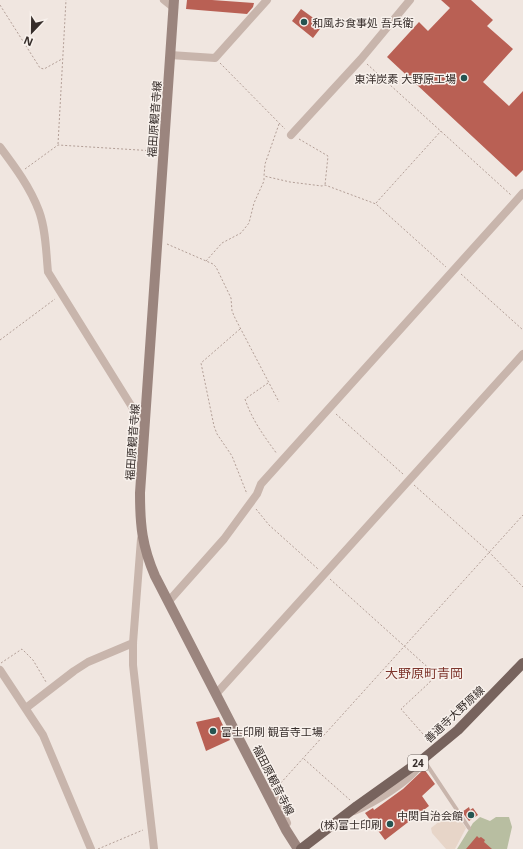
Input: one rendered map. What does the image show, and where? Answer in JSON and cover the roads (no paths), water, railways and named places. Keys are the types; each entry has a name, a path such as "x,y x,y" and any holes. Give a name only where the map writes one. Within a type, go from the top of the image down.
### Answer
{"main road":[{"name":"福田原観音寺線","path":"174,4 140,493 142,534 148,560 168,602 286,830 298,849"},
{"name":"善通寺大野原線","path":"301,849 346,814 423,759 458,730 523,663"}],"street":[{"path":"164,0 174,4"},
{"path":"170,54 215,58 267,0"},
{"path":"291,135 361,59 410,0"},
{"path":"0,147 20,173 39,211 46,245 48,272 138,415 145,422"},
{"path":"168,602 224,539 251,503 261,484 523,193"},
{"path":"216,694 523,354"},
{"path":"142,534 133,643 133,666 137,713 154,849"},
{"path":"26,708 49,689 88,662 133,643"},
{"path":"0,670 43,735 91,849"},
{"path":"346,814 368,805 387,794 419,766 423,759"},
{"path":"273,792 287,822 286,830"}],"lane":[{"path":"423,759 469,828"}],"place":[{"name":"和風お食事処 吾兵衛","path":"304,22"},
{"name":"東洋炭素 大野原工場","path":"464,78"},
{"name":"富士印刷 観音寺工場","path":"213,731"},
{"name":"中関自治会館","path":"471,815"},
{"name":"(株)富士印刷","path":"390,824"}],"district":[{"name":"大野原町青岡","path":"424,673"}]}
